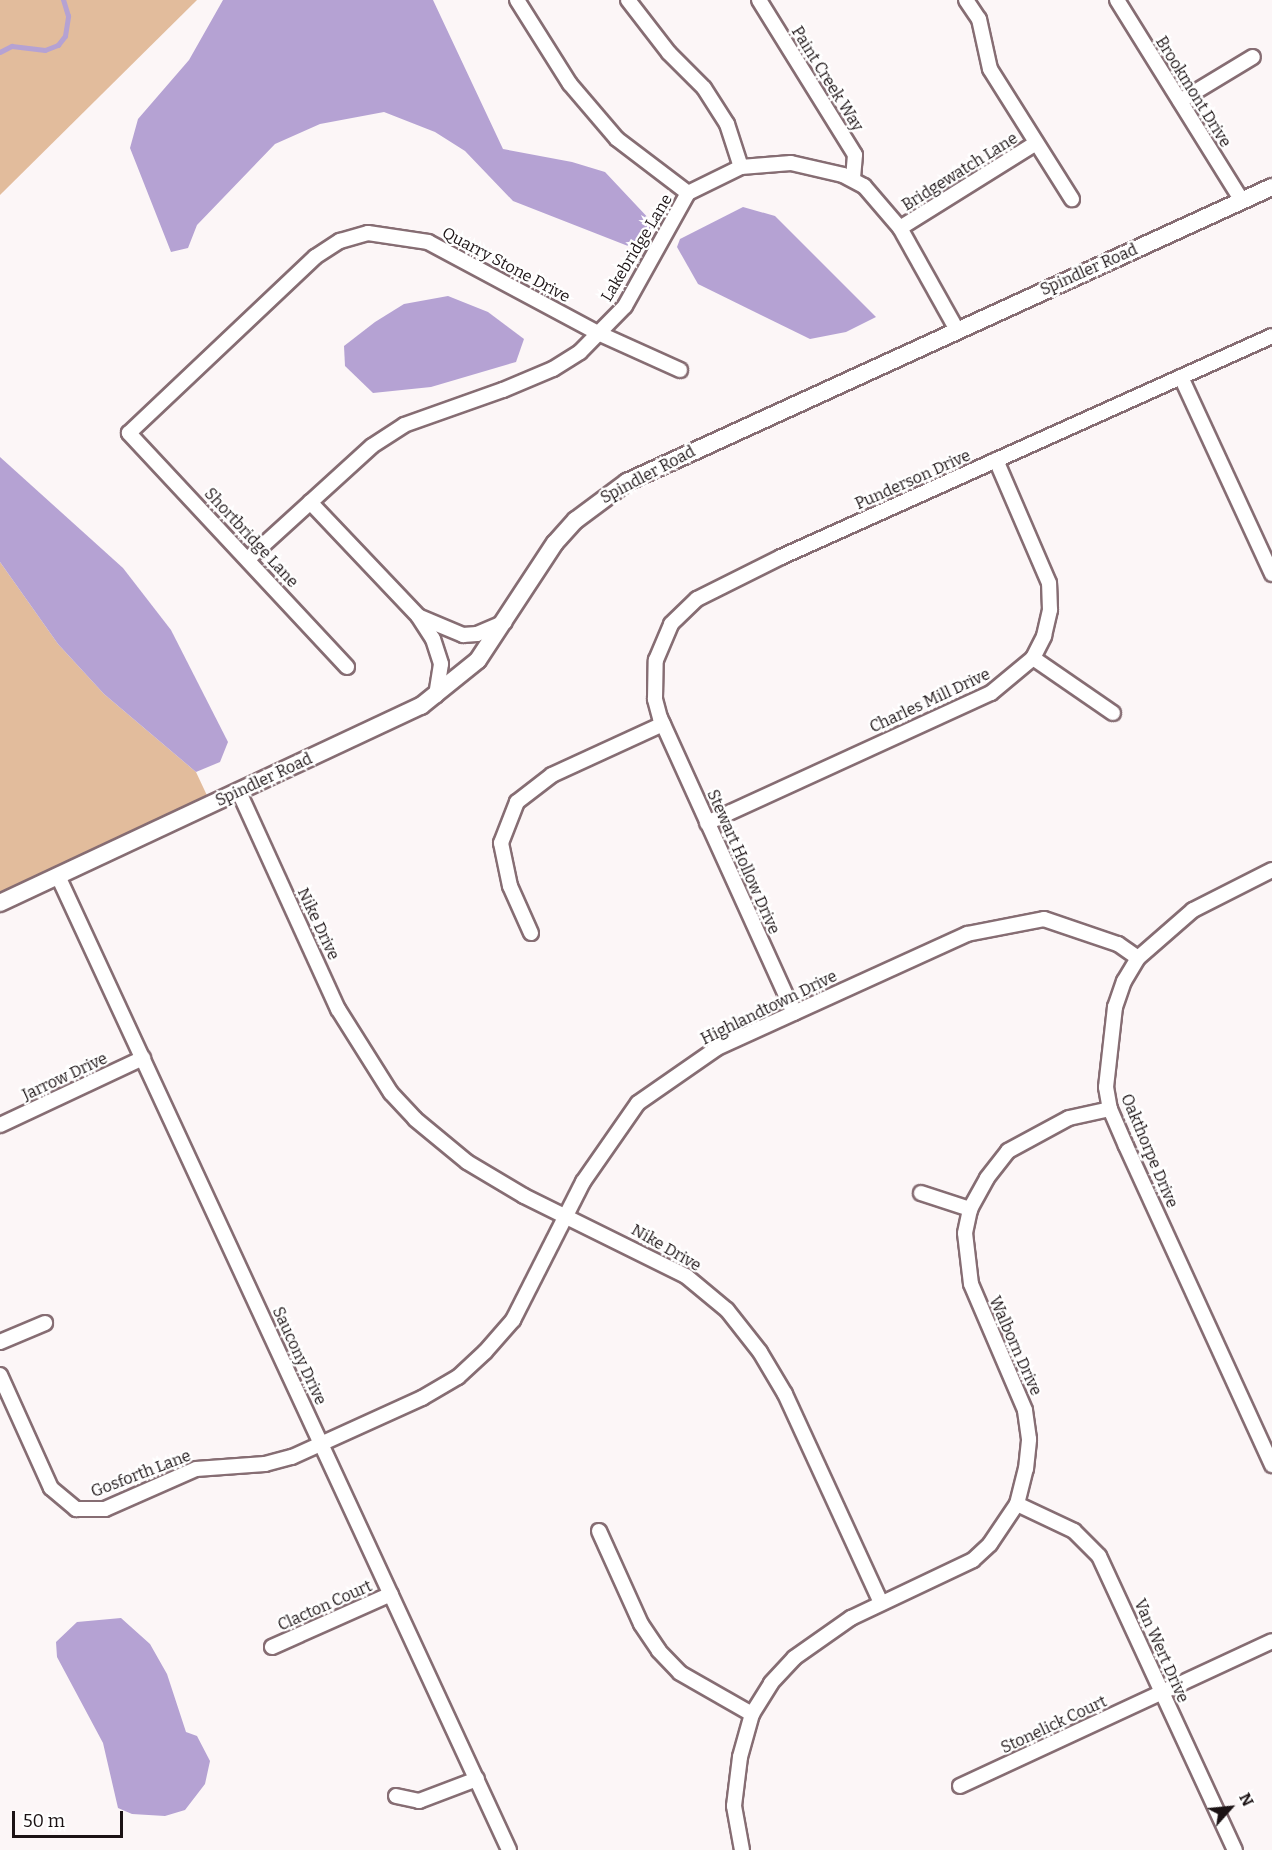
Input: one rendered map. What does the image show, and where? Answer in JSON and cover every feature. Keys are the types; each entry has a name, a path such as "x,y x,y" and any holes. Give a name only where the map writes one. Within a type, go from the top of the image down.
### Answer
{"street":[{"path":"518,0 570,84 617,139 688,192"},
{"path":"628,0 669,53 704,88 727,124 741,167"},
{"name":"Paint Creek Way","path":"759,0 855,155 853,179"},
{"path":"966,0 978,19 990,69 1072,199"},
{"name":"Brookmont Drive","path":"1117,0 1242,201"},
{"path":"1180,101 1253,57"},
{"name":"Bridgewatch Lane","path":"900,228 1036,143"},
{"name":"Lakebridge Lane","path":"249,558 372,446 404,425 553,369 580,352 625,306 688,192 741,167 791,163 853,179 877,196 900,228 957,330"},
{"name":"Spindler Road","path":"0,903 239,792 436,696 478,660 555,543 576,520 611,492 671,460 1272,187"},
{"name":"Quarry Stone Drive","path":"129,433 315,257 340,241 368,232 428,242 598,333 680,370"},
{"name":"Punderson Drive","path":"663,724 655,699 656,660 671,624 697,599 781,557 1272,336"},
{"path":"1180,377 1272,574"},
{"name":"Shortbridge Lane","path":"129,433 249,558 347,667"},
{"name":"Charles Mill Drive","path":"707,823 991,693 1033,658 1046,627 1049,583 996,460"},
{"path":"310,502 418,616 440,653 436,696"},
{"path":"418,616 463,634 477,634 505,622"},
{"path":"1033,658 1113,713"},
{"path":"531,933 510,886 501,843 506,821 517,802 552,775 663,724"},
{"name":"Stewart Hollow Drive","path":"663,724 794,1013"},
{"name":"Nike Drive","path":"239,792 338,1009 391,1093 415,1119 467,1162 524,1196 567,1214 686,1276 727,1310 760,1352 785,1394 881,1603"},
{"name":"Oakthorpe Drive","path":"1272,870 1193,910 1138,958 1124,981 1110,1031 1106,1087 1110,1109 1272,1465"},
{"name":"Saucony Drive","path":"58,876 509,1850"},
{"name":"Highlandtown Drive","path":"321,1443 422,1398 458,1377 478,1359 513,1320 583,1182 638,1103 717,1048 967,934 1044,919 1118,944 1138,958"},
{"name":"Jarrow Drive","path":"0,1125 143,1058"},
{"name":"Walborn Drive","path":"881,1603 952,1573 973,1560 990,1544 1017,1504 1026,1469 1026,1420 1014,1381 971,1284 965,1233 970,1209 987,1178 1008,1151 1069,1118 1110,1109"},
{"path":"921,1193 970,1209"},
{"path":"0,1342 45,1323"},
{"name":"Gosforth Lane","path":"0,1375 51,1488 76,1509 105,1509 196,1469 277,1462 321,1443"},
{"name":"Van Wert Drive","path":"1017,1504 1074,1531 1099,1556 1235,1850"},
{"path":"599,1531 640,1624 659,1651 680,1673 752,1714"},
{"name":"Clacton Court","path":"272,1647 391,1594"},
{"path":"742,1850 735,1806 740,1757 752,1714 794,1658 822,1635 881,1603"},
{"path":"1162,1693 1272,1641"},
{"name":"Stonelick Court","path":"960,1786 1162,1693"},
{"path":"396,1796 419,1801 477,1779"}],"shaded area":[{"path":"0,0 197,0 0,195"},
{"path":"223,0 433,0 503,149 572,162 605,172 652,222 649,232 628,246 513,201 465,151 435,132 384,112 320,124 275,144 197,225 188,248 171,252 130,148 138,119 189,60"},
{"path":"743,207 775,216 876,317 846,332 810,339 698,284 677,247 680,239"},
{"path":"448,296 488,312 524,339 516,362 431,387 373,393 345,366 344,346 375,322 404,304"},
{"path":"0,457 123,568 171,630 228,742 220,762 196,772 104,694 58,644 0,562"},
{"path":"0,562 58,644 104,694 196,772 211,804 0,903"},
{"path":"121,1618 150,1644 167,1674 186,1732 197,1736 210,1761 205,1784 185,1810 165,1816 132,1814 118,1808 103,1743 57,1657 56,1642 77,1622"}],"waterway":[{"path":"0,52 12,46 45,50 58,45 65,36 68,16 63,0"}]}
